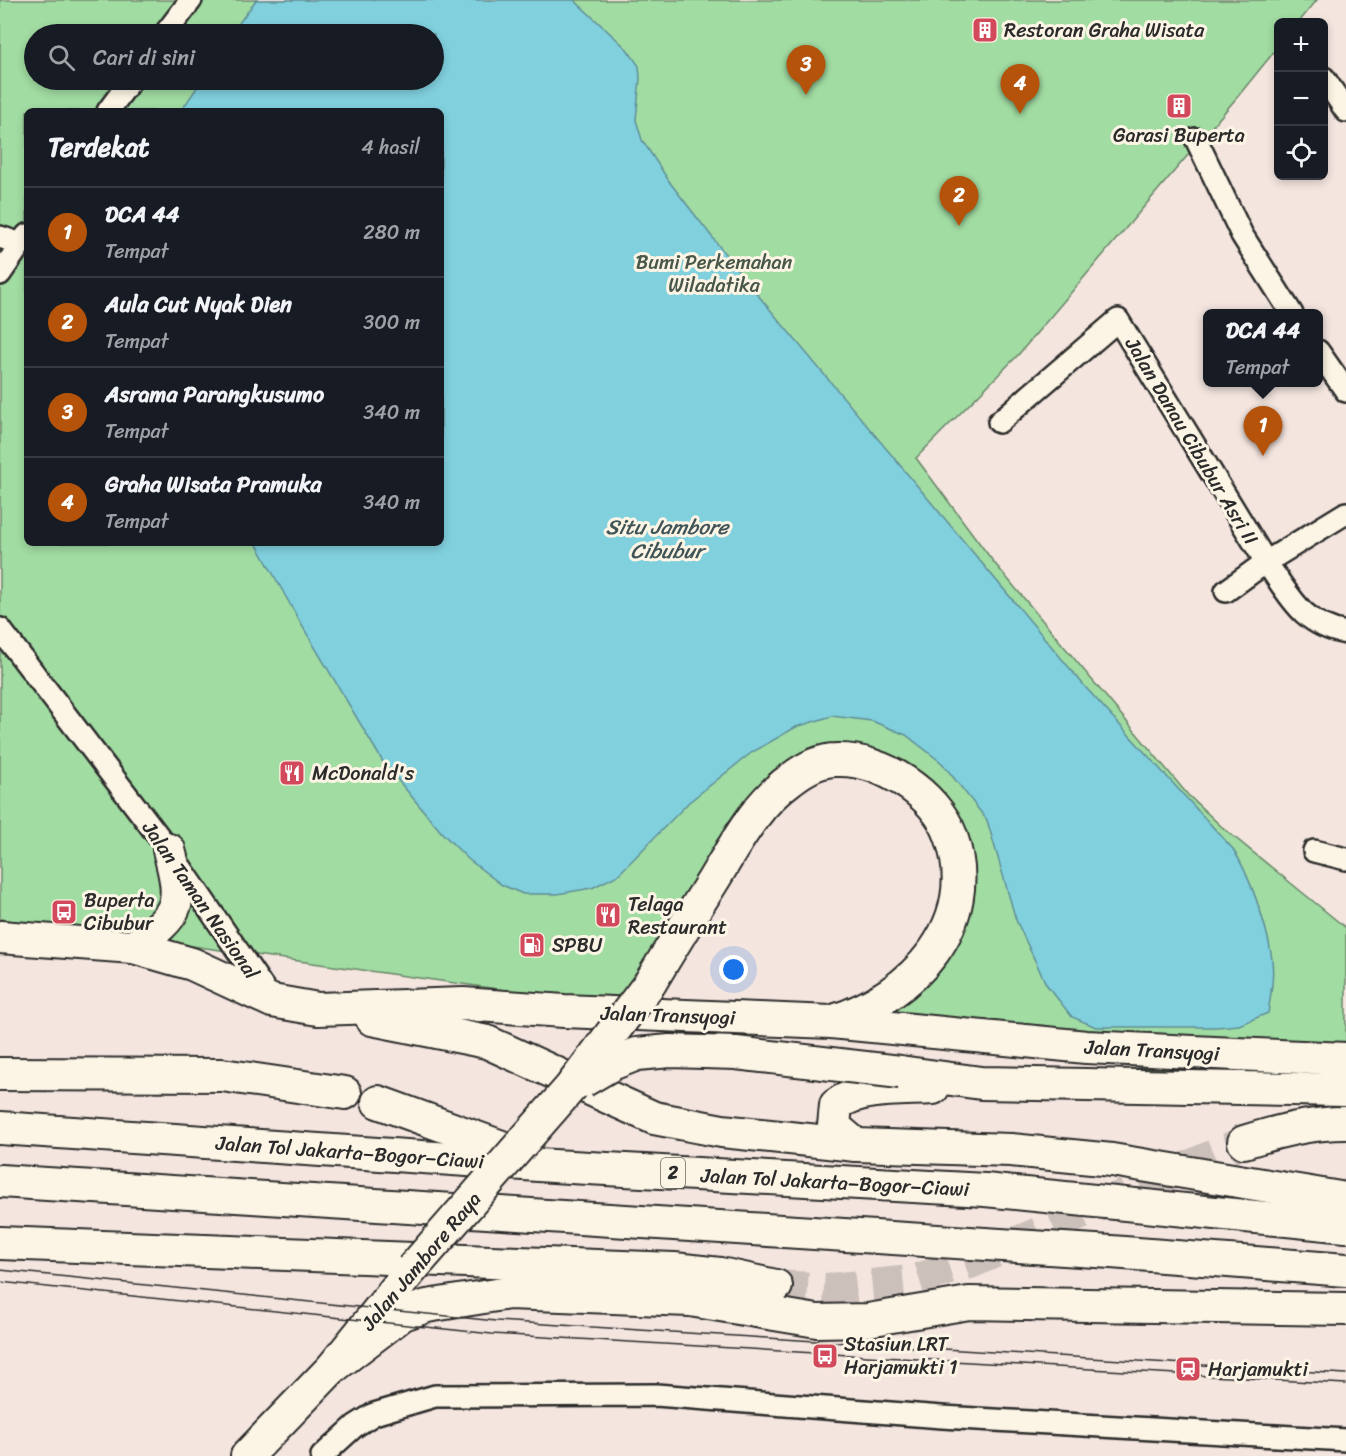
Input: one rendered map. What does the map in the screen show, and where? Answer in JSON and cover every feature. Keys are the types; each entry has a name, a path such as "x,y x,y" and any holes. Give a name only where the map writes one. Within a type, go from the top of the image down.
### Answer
{"highway":[{"name":"Jalan Jambore Raya","path":"247,1456 332,1368 412,1269 571,1087 650,983 748,821 789,780 818,763 836,760 856,762 883,770 902,780 938,814 950,834 957,858 957,878 948,927 939,948 925,966 885,998 858,1013 831,1022"},
{"path":"133,947 160,928 176,905 179,885 170,850"},
{"name":"Jalan Transyogi","path":"0,937 133,947 192,964 272,1001 318,1009 462,1004 831,1022 1086,1047 1346,1059"},
{"path":"318,1009 487,1042 654,1118 722,1131 856,1145 1011,1150 1112,1160 1346,1199"},
{"name":"Jalan Transyogi","path":"571,1087 614,1062 637,1054 670,1052 736,1053 981,1083 1346,1090"},
{"path":"0,1074 222,1075 345,1093"},
{"path":"856,1145 834,1126 836,1105 843,1099 858,1094 981,1083"},
{"path":"378,1102 553,1166"},
{"path":"1244,1142 1282,1129 1316,1123 1346,1123"},
{"name":"Jalan Tol Jakarta–Bogor–Ciawi","path":"0,1128 553,1166 985,1190 1346,1226"},
{"path":"0,1180 1111,1252 1346,1270"},
{"path":"0,1243 674,1269 720,1274 776,1286"},
{"path":"332,1368 403,1314 427,1306 509,1293 690,1300 817,1321 868,1320 969,1303 1346,1309"}],"street":[{"path":"173,24 191,0"},
{"path":"1328,85 1346,111"},
{"path":"110,108 124,90"},
{"path":"1196,139 1242,235 1289,309"},
{"path":"0,237 24,239 0,274"},
{"name":"Jalan Danau Cibubur Asri II","path":"999,422 1118,320 1266,562 1307,619 1334,631 1346,633"},
{"path":"1323,358 1346,391"},
{"path":"1226,591 1266,562 1346,513"},
{"name":"Jalan Taman Nasional","path":"0,629 81,731 82,738 124,794 130,798 170,850 272,1001"},
{"path":"1314,851 1346,860"},
{"path":"322,1456 355,1426 374,1414 435,1396 657,1395 942,1417 1346,1440"}],"green space":[{"name":"Bumi Perkemahan Wiladatika","path":"0,0 1317,0 1302,18 1274,18 1274,52 1239,95 1018,355 916,458 992,560 1188,795 1222,827 1346,928 1346,1113 1026,1042 853,1025 892,1004 962,884 908,777 789,763 717,840 651,964 612,1005 0,919"}],"water":[{"name":"Situ Jambore Cibubur","path":"256,0 574,0 627,49 639,66 636,120 642,140 671,184 747,282 1087,689 1233,849 1251,885 1269,941 1273,976 1268,1013 1239,1025 1217,1027 1096,1027 1072,1017 1046,984 1016,920 987,820 942,763 906,735 872,721 832,716 796,727 751,753 689,802 618,875 592,888 557,894 523,894 502,885 468,859 442,833 383,762 258,546 444,546 444,108 183,108 195,90 444,90 444,24 238,24"}],"tunnel":[{"path":"776,1286 829,1289 911,1281 970,1263 1244,1142"}],"tram line":[{"path":"0,1270 496,1321 1346,1374"},
{"path":"0,1282 492,1334 1346,1384"}],"place":[{"name":"Restoran Graha Wisata","path":"985,30"},
{"name":"Asrama Parangkusumo","path":"806,95"},
{"name":"Garasi Buperta","path":"1179,106"},
{"name":"Graha Wisata Pramuka","path":"1020,114"},
{"name":"Aula Cut Nyak Dien","path":"959,226"},
{"name":"DCA 44","path":"1263,456"},
{"name":"McDonald's","path":"292,773"},
{"name":"Buperta Cibubur","path":"64,912"},
{"name":"Telaga Restaurant","path":"608,915"},
{"name":"SPBU","path":"532,945"},
{"name":"Stasiun LRT Harjamukti 1","path":"825,1356"},
{"name":"Harjamukti","path":"1188,1369"}]}
